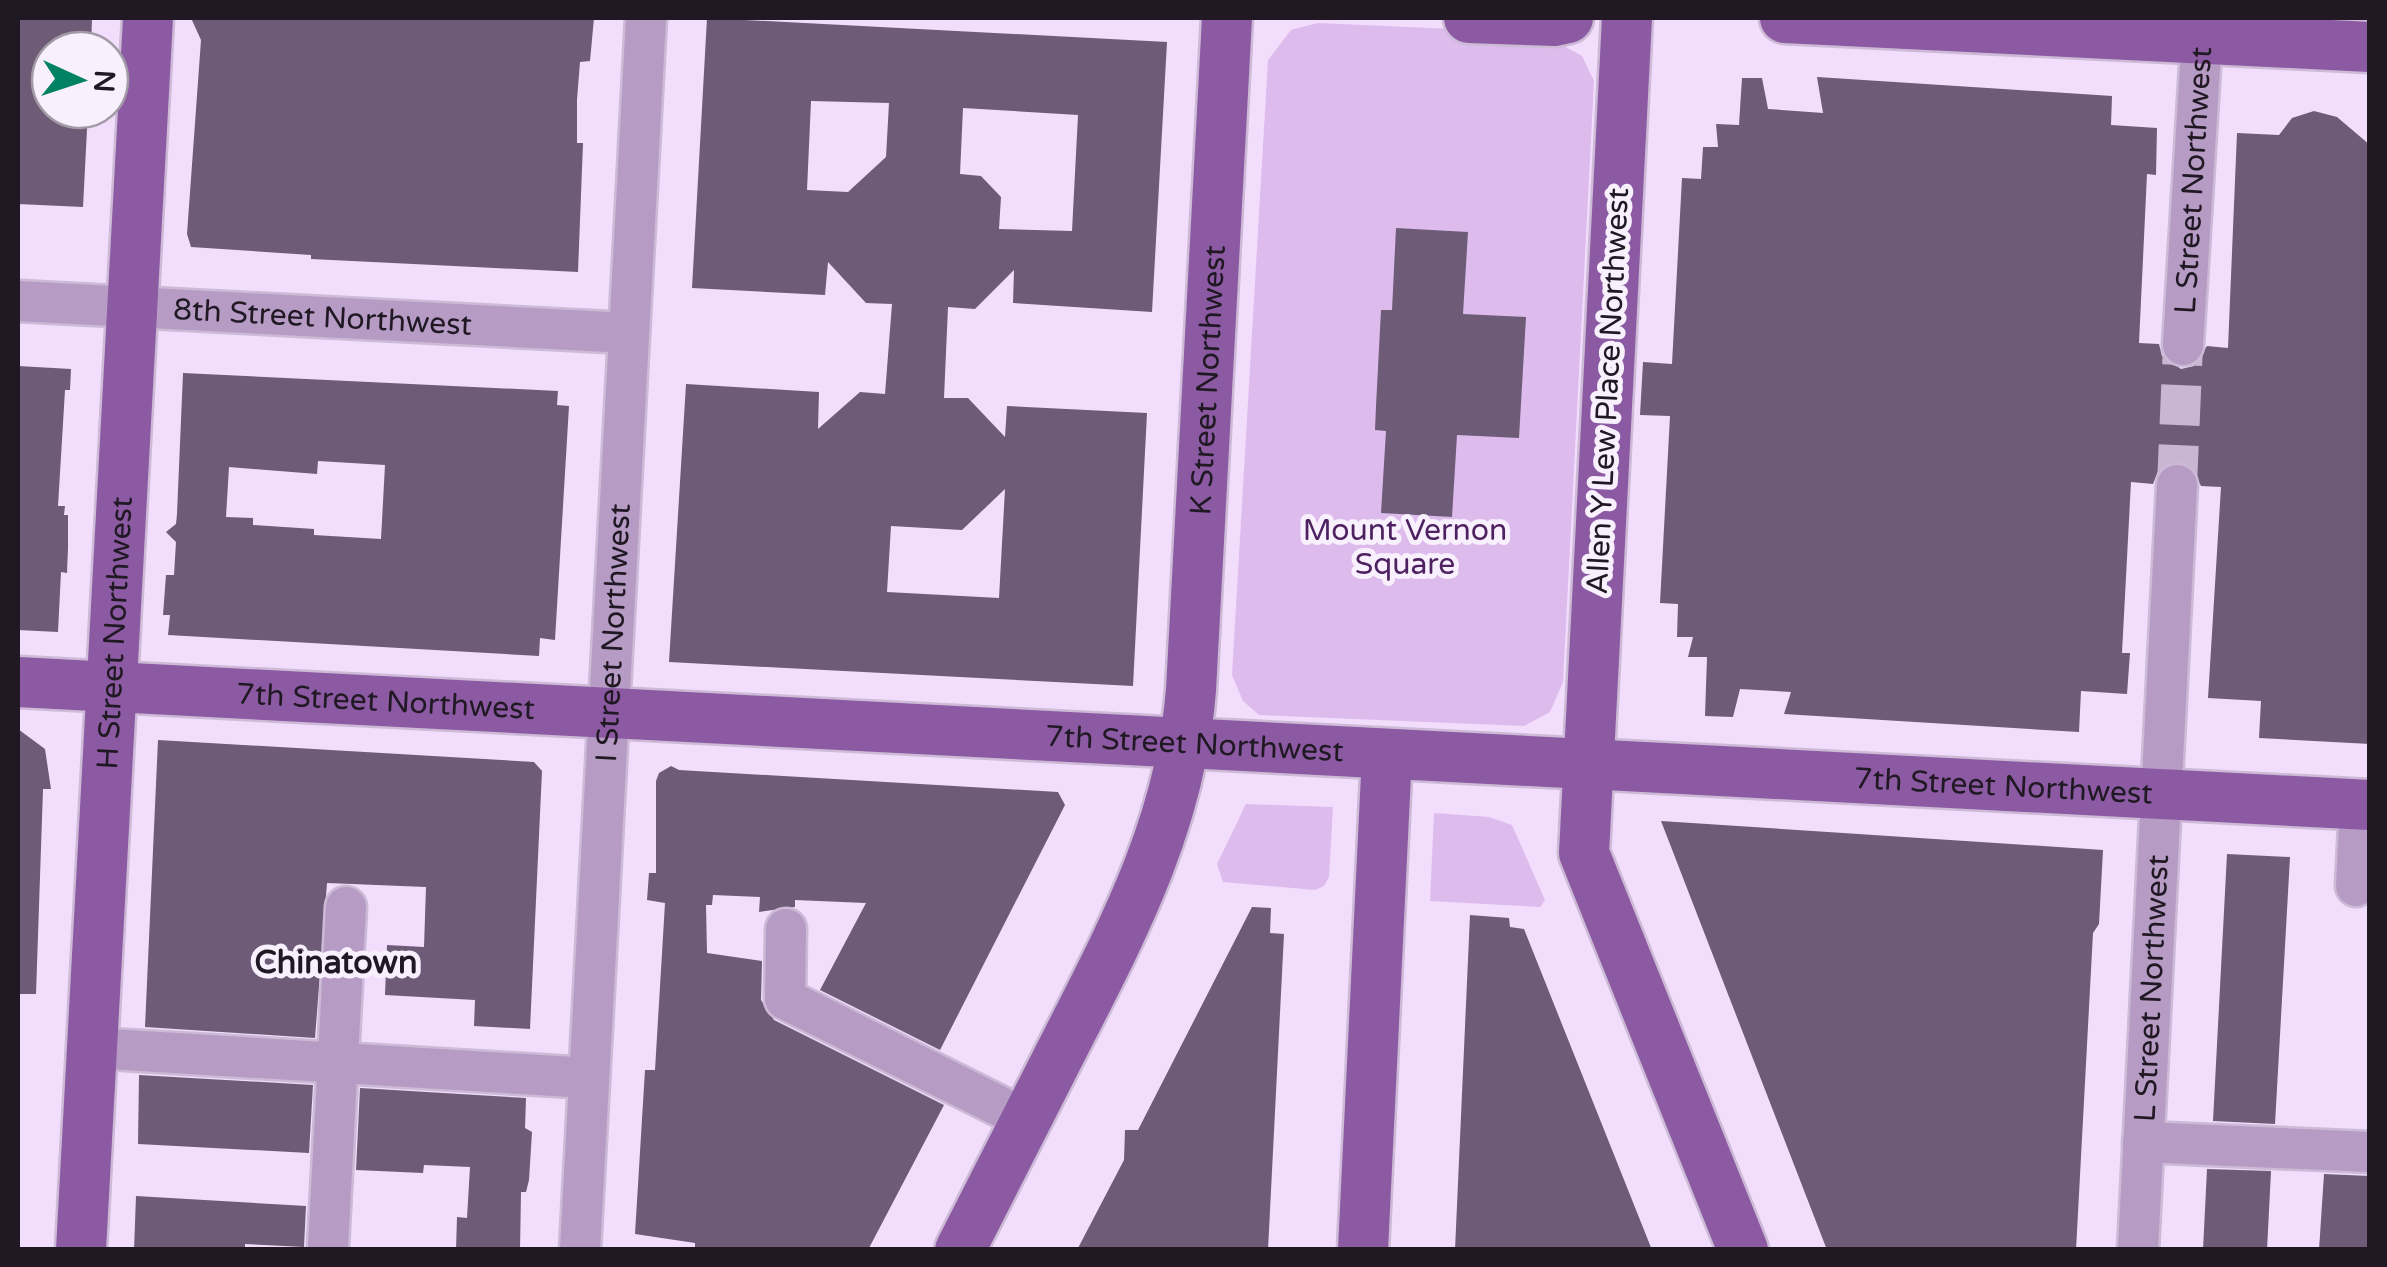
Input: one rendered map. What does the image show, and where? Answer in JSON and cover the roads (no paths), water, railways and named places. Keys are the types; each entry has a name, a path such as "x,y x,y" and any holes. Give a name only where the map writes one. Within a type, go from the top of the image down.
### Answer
{"main road":[{"name":"H Street Northwest","path":"81,1250 148,18"},
{"name":"K Street Northwest","path":"960,1250 1148,877 1174,802 1186,744 1227,18"},
{"path":"1469,18 1568,18"},
{"name":"Allen Y Lew Place Northwest","path":"1627,18 1584,852 1743,1250"},
{"path":"1785,18 2202,28 2370,46"},
{"name":"7th Street Northwest","path":"18,682 2365,804"},
{"path":"1363,1250 1387,754"}],"street":[{"name":"I Street Northwest","path":"580,1250 646,18"},
{"name":"L Street Northwest","path":"2184,345 2202,28"},
{"name":"8th Street Northwest","path":"18,301 628,333"},
{"name":"L Street Northwest","path":"2138,1250 2176,485"},
{"path":"2356,886 2365,804"},
{"path":"328,1247 346,907"},
{"path":"786,929 785,999 1026,1120"},
{"path":"92,1048 589,1078"},
{"path":"2143,1142 2370,1152"}],"tunnel":[{"path":"2177,485 2183,345"}],"district":[{"name":"Chinatown","path":"336,963"}],"park label":[{"name":"Mount Vernon Square","path":"1405,547"}]}
